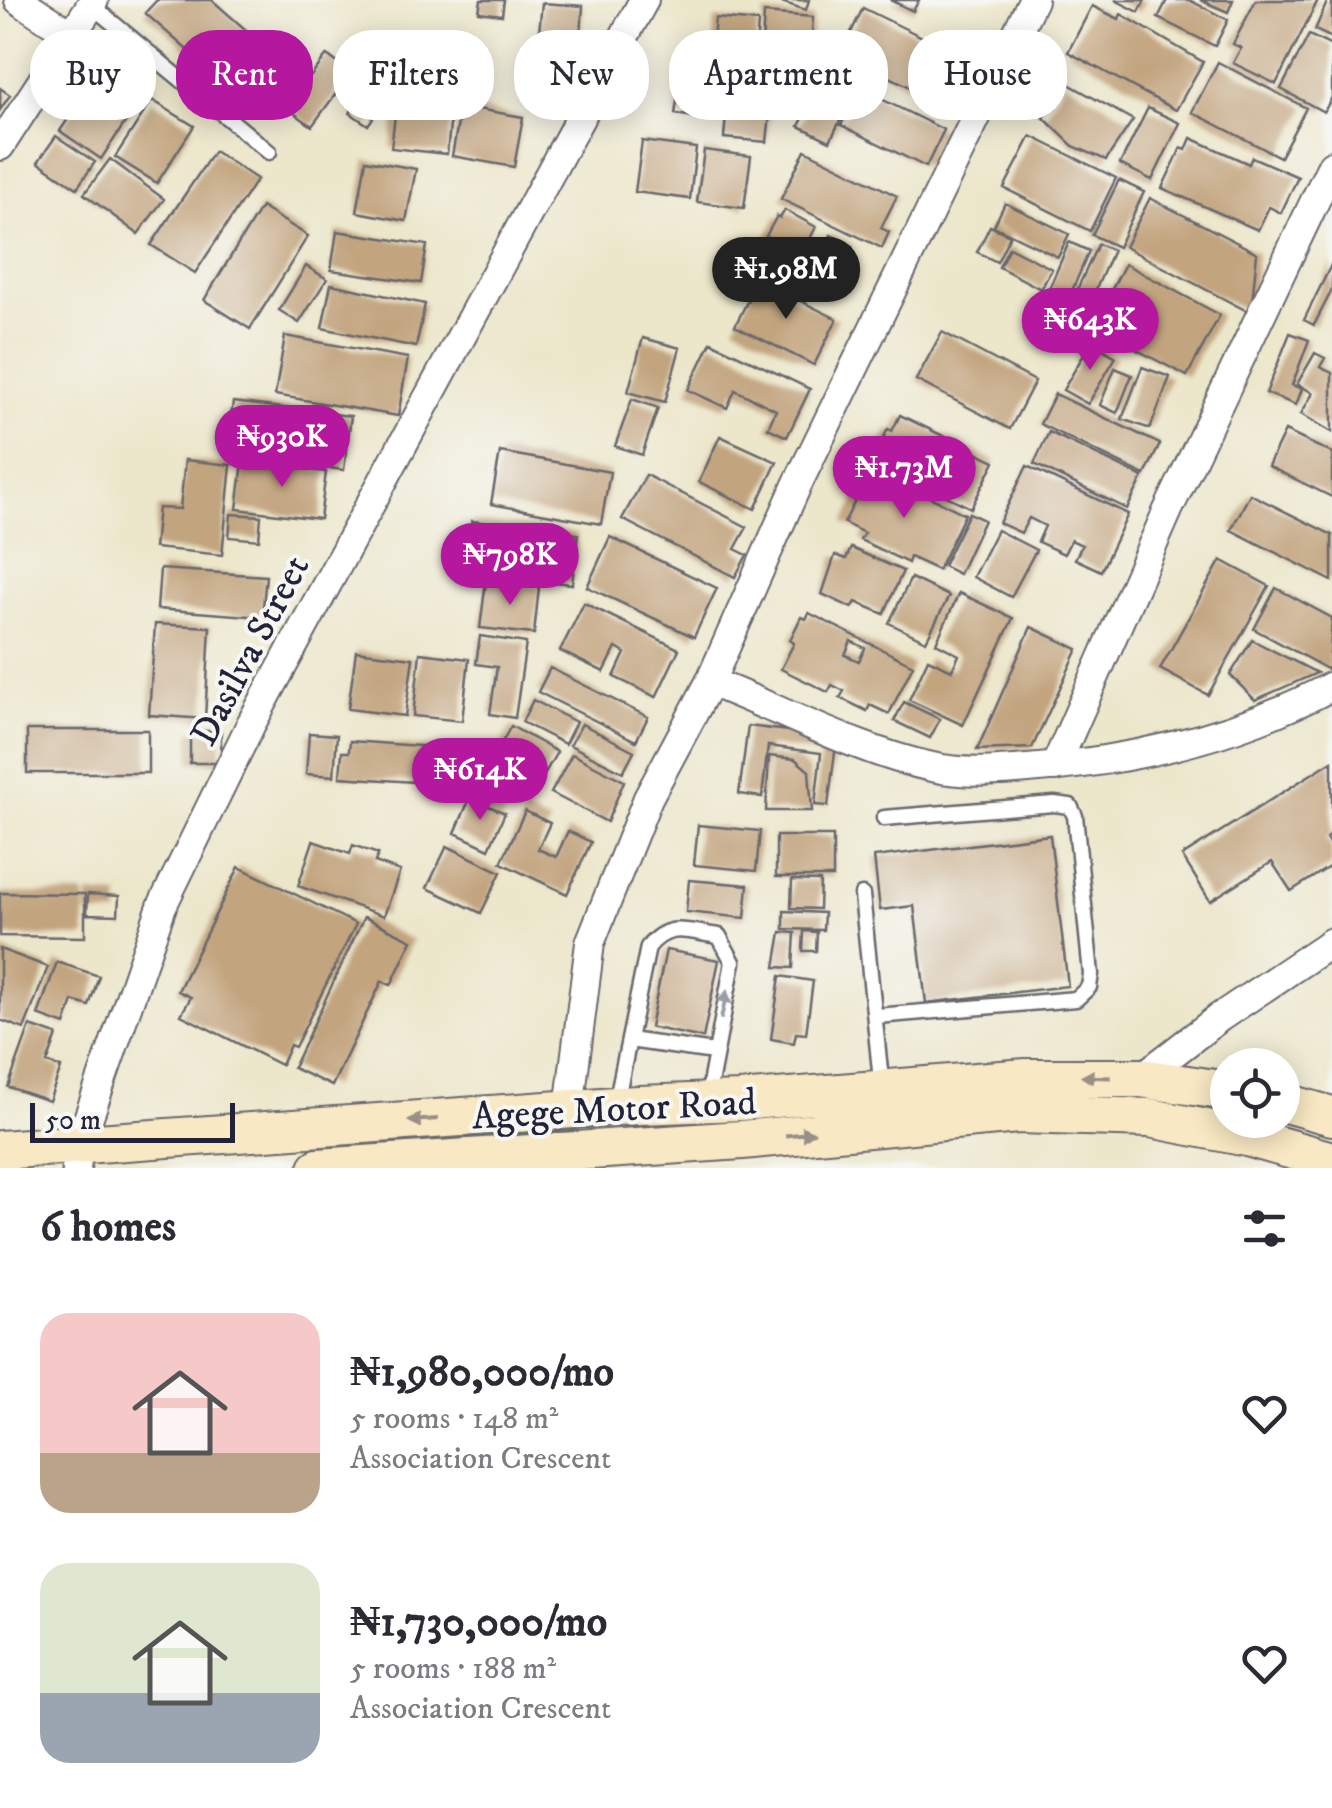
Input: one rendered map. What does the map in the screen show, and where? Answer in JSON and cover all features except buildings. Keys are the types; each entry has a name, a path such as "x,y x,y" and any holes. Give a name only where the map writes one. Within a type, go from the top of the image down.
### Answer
{"main road":[{"name":"Agege Motor Road","path":"0,1150 78,1156 615,1106 1026,1078 1141,1078 1210,1088"},
{"path":"723,1101 742,1140"},
{"path":"1300,1107 1332,1116"},
{"name":"Agege Motor Road","path":"318,1168 742,1140 973,1117 1108,1114 1246,1137 1332,1161"}],"street":[{"path":"19,0 64,30"},
{"name":"Dasilva Street","path":"78,1156 162,906 242,740 644,0"},
{"path":"569,1110 590,943 648,798 710,682 797,486 1033,0"},
{"path":"75,30 92,2"},
{"path":"0,146 30,100"},
{"path":"1055,767 1168,510 1332,165"},
{"path":"710,682 878,752 934,768 988,772 1055,767 1163,751 1302,702 1332,686"},
{"path":"1141,1078 1233,1007 1332,942"}],"lane":[{"path":"92,2 269,152"},
{"path":"877,1016 1076,999 1089,987 1092,974 1075,816 1070,806 1054,804 884,818"},
{"path":"862,895 882,1090"},
{"path":"615,1106 648,947 658,934 670,929 718,936 734,962 714,1052 723,1101"},
{"path":"628,1040 714,1052"}]}
